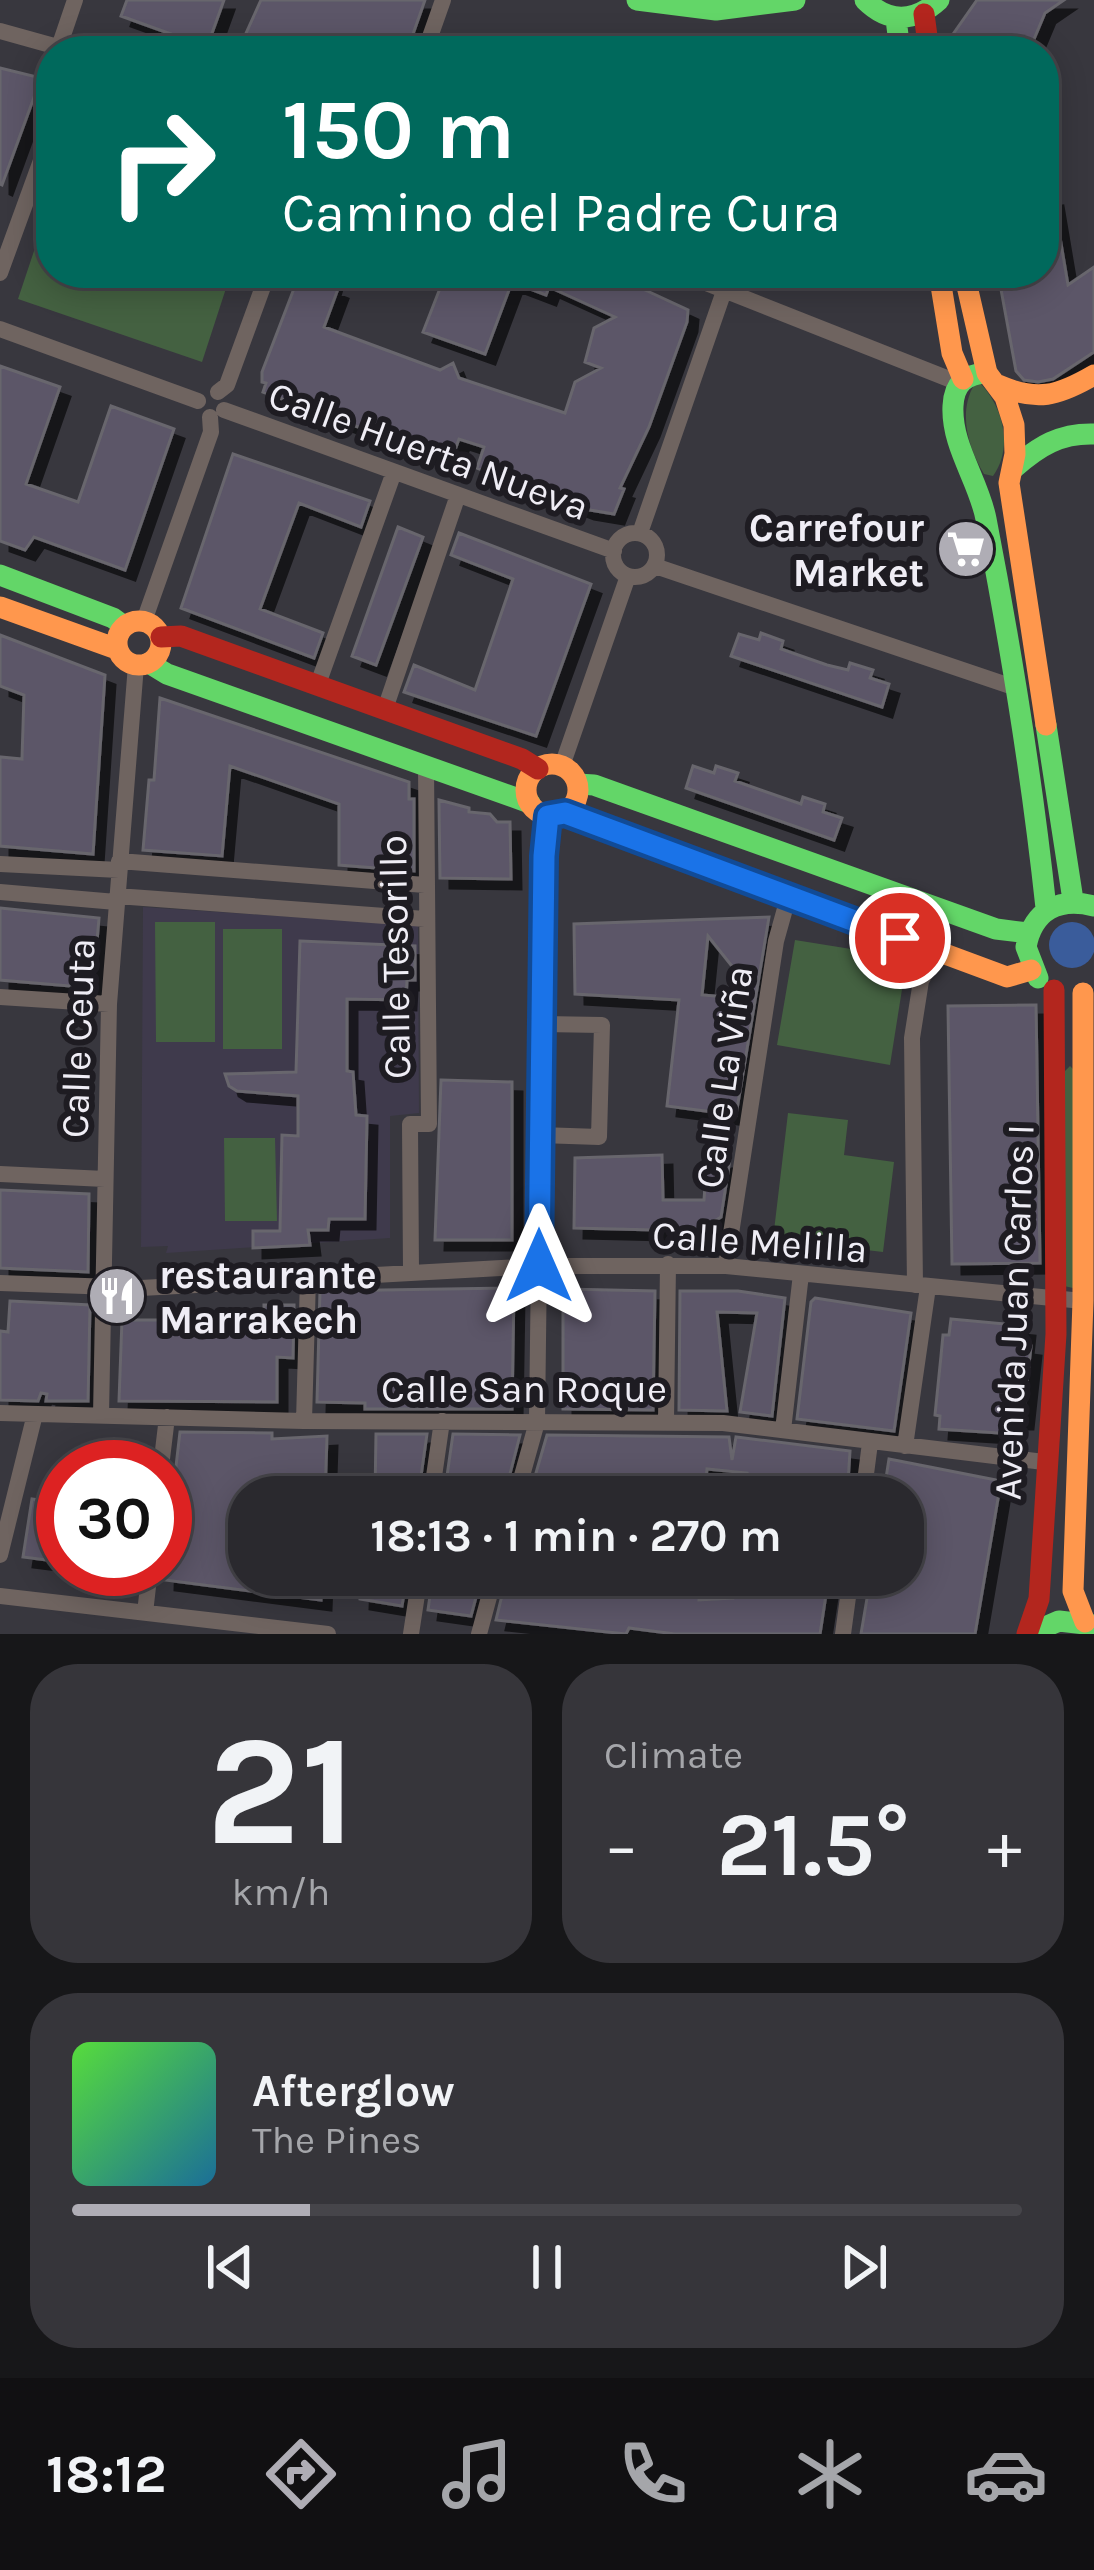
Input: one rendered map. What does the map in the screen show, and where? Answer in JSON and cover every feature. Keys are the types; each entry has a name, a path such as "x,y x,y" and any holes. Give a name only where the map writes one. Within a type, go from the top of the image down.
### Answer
{"main road":[{"path":"637,0 726,11 795,0"},
{"path":"865,0 896,19 932,7"},
{"path":"896,19 898,36"},
{"path":"941,288 961,381"},
{"path":"968,288 993,379 1015,426 1011,475 1084,903 1046,908"},
{"path":"1089,990 1054,990 1031,970 1027,958 1028,933 1046,908 1016,688 979,485 963,464 956,440 954,396 961,381 974,372 1022,397 1052,399 1094,375"},
{"path":"979,485 1000,489 1050,438 1065,433 1094,434"},
{"path":"0,575 143,628 318,684 538,769 562,766 578,784 594,785 996,929 1028,933"},
{"path":"0,607 118,649"},
{"path":"143,628 117,637 124,660 1007,977 1031,970"},
{"path":"142,664 159,652 143,628"},
{"path":"538,769 528,781 548,811"},
{"path":"548,811 576,801 578,784"},
{"name":"Avenida Juan Carlos I","path":"1028,1634 1039,1598 1056,1334 1054,990"},
{"name":"Avenida Juan Carlos I","path":"1089,990 1073,1592 1089,1623"},
{"path":"1028,1634 1059,1621 1089,1623"}],"street":[{"path":"68,36 75,0"},
{"path":"430,36 442,0"},
{"path":"0,31 36,41"},
{"path":"0,273 36,174"},
{"path":"143,628 217,406 263,288"},
{"path":"715,288 961,381"},
{"path":"640,533 724,292"},
{"path":"0,329 198,401 200,410 217,406"},
{"name":"Calle Huerta Nueva","path":"217,406 614,551"},
{"path":"318,684 394,472"},
{"path":"386,709 458,495"},
{"path":"640,533 657,550 655,566 643,576 628,576 617,569 614,551 623,536 640,533"},
{"path":"655,566 1016,688"},
{"path":"562,766 628,576"},
{"name":"Calle Ceuta","path":"101,1414 109,1004 142,664"},
{"name":"Calle Tesorillo","path":"411,1271 410,1124 429,1124 426,766"},
{"path":"522,1476 537,1422 548,811"},
{"path":"0,864 424,876"},
{"path":"0,892 425,919"},
{"name":"Calle La Viña","path":"726,1266 776,941 788,898"},
{"path":"905,1446 922,1286 912,1038 921,981 938,952"},
{"path":"0,997 109,1004"},
{"path":"540,1136 598,1137 602,1025 543,1024"},
{"path":"0,1174 105,1179"},
{"path":"666,1421 668,1264"},
{"name":"Calle Melilla","path":"0,1283 103,1288 411,1271 668,1264 1083,1301"},
{"path":"783,1430 801,1274"},
{"path":"304,1421 308,1278"},
{"name":"Calle San Roque","path":"0,1413 304,1421 666,1421 783,1430 1045,1462"},
{"path":"0,1555 35,1414"},
{"path":"164,1440 167,1417"},
{"path":"434,1476 442,1421"},
{"path":"865,1476 870,1443"},
{"path":"0,1596 328,1634"},
{"path":"145,1613 147,1596"},
{"path":"411,1634 417,1596"},
{"path":"478,1634 489,1596"},
{"path":"843,1634 848,1596"}],"shaded area":[{"path":"143,907 418,925 419,1113 390,1116 390,1238 166,1253 168,1246 141,1247"}],"green space":[{"path":"36,245 36,288 226,288 202,362 18,299"},
{"path":"981,384 1003,429 1003,453 993,476 984,474 967,430 969,396 974,385"},
{"path":"155,922 215,922 215,1042 156,1042"},
{"path":"223,929 282,929 282,1049 223,1049"},
{"path":"795,940 907,958 890,1065 777,1045"},
{"path":"1070,1066 1073,1288 1064,1286 1064,1072"},
{"path":"788,1113 848,1120 844,1155 894,1162 883,1252 773,1239"},
{"path":"224,1138 275,1138 277,1221 225,1221"}],"water":[{"path":"1072,922 1088,929 1095,945 1088,961 1072,968 1056,961 1049,945 1056,929"}],"building":[{"path":"127,0 224,0 211,36 176,36 121,16"},
{"path":"261,0 425,0 412,36 245,36"},
{"path":"977,0 1064,0 1045,13 1035,36 952,36"},
{"path":"0,68 36,77 36,92 0,184"},
{"path":"1059,232 1068,285 1094,267 1094,352 1053,379 1024,380 1016,371 1001,288 1059,288"},
{"path":"294,288 335,288 324,327 440,370 453,363 459,378 565,413 575,382 601,368 585,362 594,328 615,317 551,288 641,288 688,310 614,514 584,509 477,468 484,447 459,439 452,458 429,453 263,392 262,372"},
{"path":"440,288 510,288 485,354 423,332"},
{"path":"0,366 60,387 26,484 78,502 111,406 174,429 125,570 34,537 25,550 0,541"},
{"path":"233,454 370,501 361,527 299,503 260,609 323,633 314,658 181,608"},
{"path":"398,527 423,537 376,665 352,656"},
{"path":"459,533 591,584 536,736 404,692 414,665 475,690 513,579 451,555"},
{"path":"761,633 783,641 781,649 827,665 848,670 850,663 873,670 870,678 889,684 882,707 731,656 739,634 759,640"},
{"path":"0,635 105,675 93,854 0,846 0,757 22,759 24,695 0,686"},
{"path":"160,698 409,782 409,799 414,799 414,871 339,865 339,804 230,766 222,856 143,850"},
{"path":"693,766 714,773 716,766 738,773 735,781 801,804 803,797 825,804 823,812 842,818 834,840 686,788"},
{"path":"439,800 469,808 469,812 490,814 497,822 510,822 511,879 440,878"},
{"path":"0,908 99,918 93,988 0,980"},
{"path":"769,917 736,1115 667,1106 679,1000 575,994 574,924","holes":["708,936 739,975 739,998 702,995"]},
{"path":"300,941 415,946 415,980 407,980 406,1000 347,999 347,1071 353,1072 356,1115 367,1116 365,1219 329,1219 328,1230 308,1230 310,1245 253,1248 253,1231 280,1231 282,1135 298,1136 298,1096 237,1091 229,1086 225,1074 296,1072"},
{"path":"1036,1005 1040,1263 952,1264 948,1006"},
{"path":"441,1080 512,1082 512,1240 435,1240"},
{"path":"662,1155 663,1200 704,1200 707,1159 730,1159 721,1217 698,1231 574,1228 575,1158"},
{"path":"0,1190 89,1194 88,1272 0,1268"},
{"path":"514,1288 512,1409 365,1409 365,1403 317,1402 320,1291"},
{"path":"563,1289 655,1291 653,1410 563,1409"},
{"path":"680,1291 738,1291 785,1298 772,1416 740,1412 757,1313 717,1312 727,1411 679,1410"},
{"path":"815,1298 911,1313 894,1431 797,1419"},
{"path":"10,1301 90,1305 88,1401 46,1401 47,1394 41,1393 38,1401 0,1400 0,1331 8,1332"},
{"path":"264,1305 294,1305 293,1358 277,1357 277,1402 119,1401 122,1320 264,1320"},
{"path":"951,1319 1025,1326 1023,1345 1031,1346 1023,1419 1016,1419 1014,1434 939,1429 940,1416 935,1415 943,1335 949,1335"},
{"path":"180,1432 272,1433 272,1439 327,1436 326,1476 228,1476 228,1588 192,1583 192,1440 179,1440"},
{"path":"376,1434 427,1434 421,1476 375,1476"},
{"path":"453,1434 520,1435 509,1476 447,1476"},
{"path":"547,1435 729,1437 732,1460 736,1437 850,1451 848,1476 747,1476 707,1469 706,1476 535,1476"},
{"path":"889,1459 1001,1481 975,1634 861,1634 867,1596 924,1596 924,1476 886,1476"},
{"path":"32,1499 36,1500 36,1559 23,1557"},
{"path":"360,1596 404,1596 402,1606"},
{"path":"430,1596 476,1596 471,1616 428,1610"},
{"path":"502,1596 699,1596 699,1600 826,1596 820,1634 675,1634 629,1628 626,1634 496,1620"}],"traffic: fast":[{"path":"637,0 716,10 795,0"},
{"path":"865,0 883,13 902,17 921,13 939,0"},
{"path":"896,19 898,36"},
{"path":"987,373 973,375 958,386 954,421 982,505 995,567 1046,908"},
{"path":"1014,468 1051,442 1094,434"},
{"path":"0,575 124,626"},
{"path":"149,663 167,674 530,803"},
{"path":"1046,725 1073,900"},
{"path":"578,784 594,785 996,929 1028,933"},
{"path":"1038,978 1026,947 1041,915 1070,903 1094,906"},
{"path":"1029,1634 1059,1621 1093,1625"}],"traffic: slow":[{"path":"941,288 952,353 963,379"},
{"path":"967,288 987,373 1005,397 1014,425 1009,483 1046,725"},
{"path":"998,385 1024,394 1047,394 1094,375"},
{"path":"0,607 117,649"},
{"path":"139,621 155,627 161,643 155,659 139,665 123,659 117,643 123,627 139,621"},
{"path":"552,764 570,772 578,790 570,808 552,816 534,808 526,790 534,772 552,764"},
{"path":"565,813 1007,977 1031,970"},
{"path":"1083,993 1083,1301 1073,1591 1085,1622"}],"traffic: jam":[{"path":"924,14 927,36"},
{"path":"161,637 181,636 522,759 538,769"},
{"path":"1027,1634 1039,1599 1056,1334 1054,990"}],"place":[{"name":"Carrefour Market","path":"966,549"},
{"name":"restaurante Marrakech","path":"117,1296"}],"route":[{"path":"539,1266 548,816 565,813 900,938"}]}
